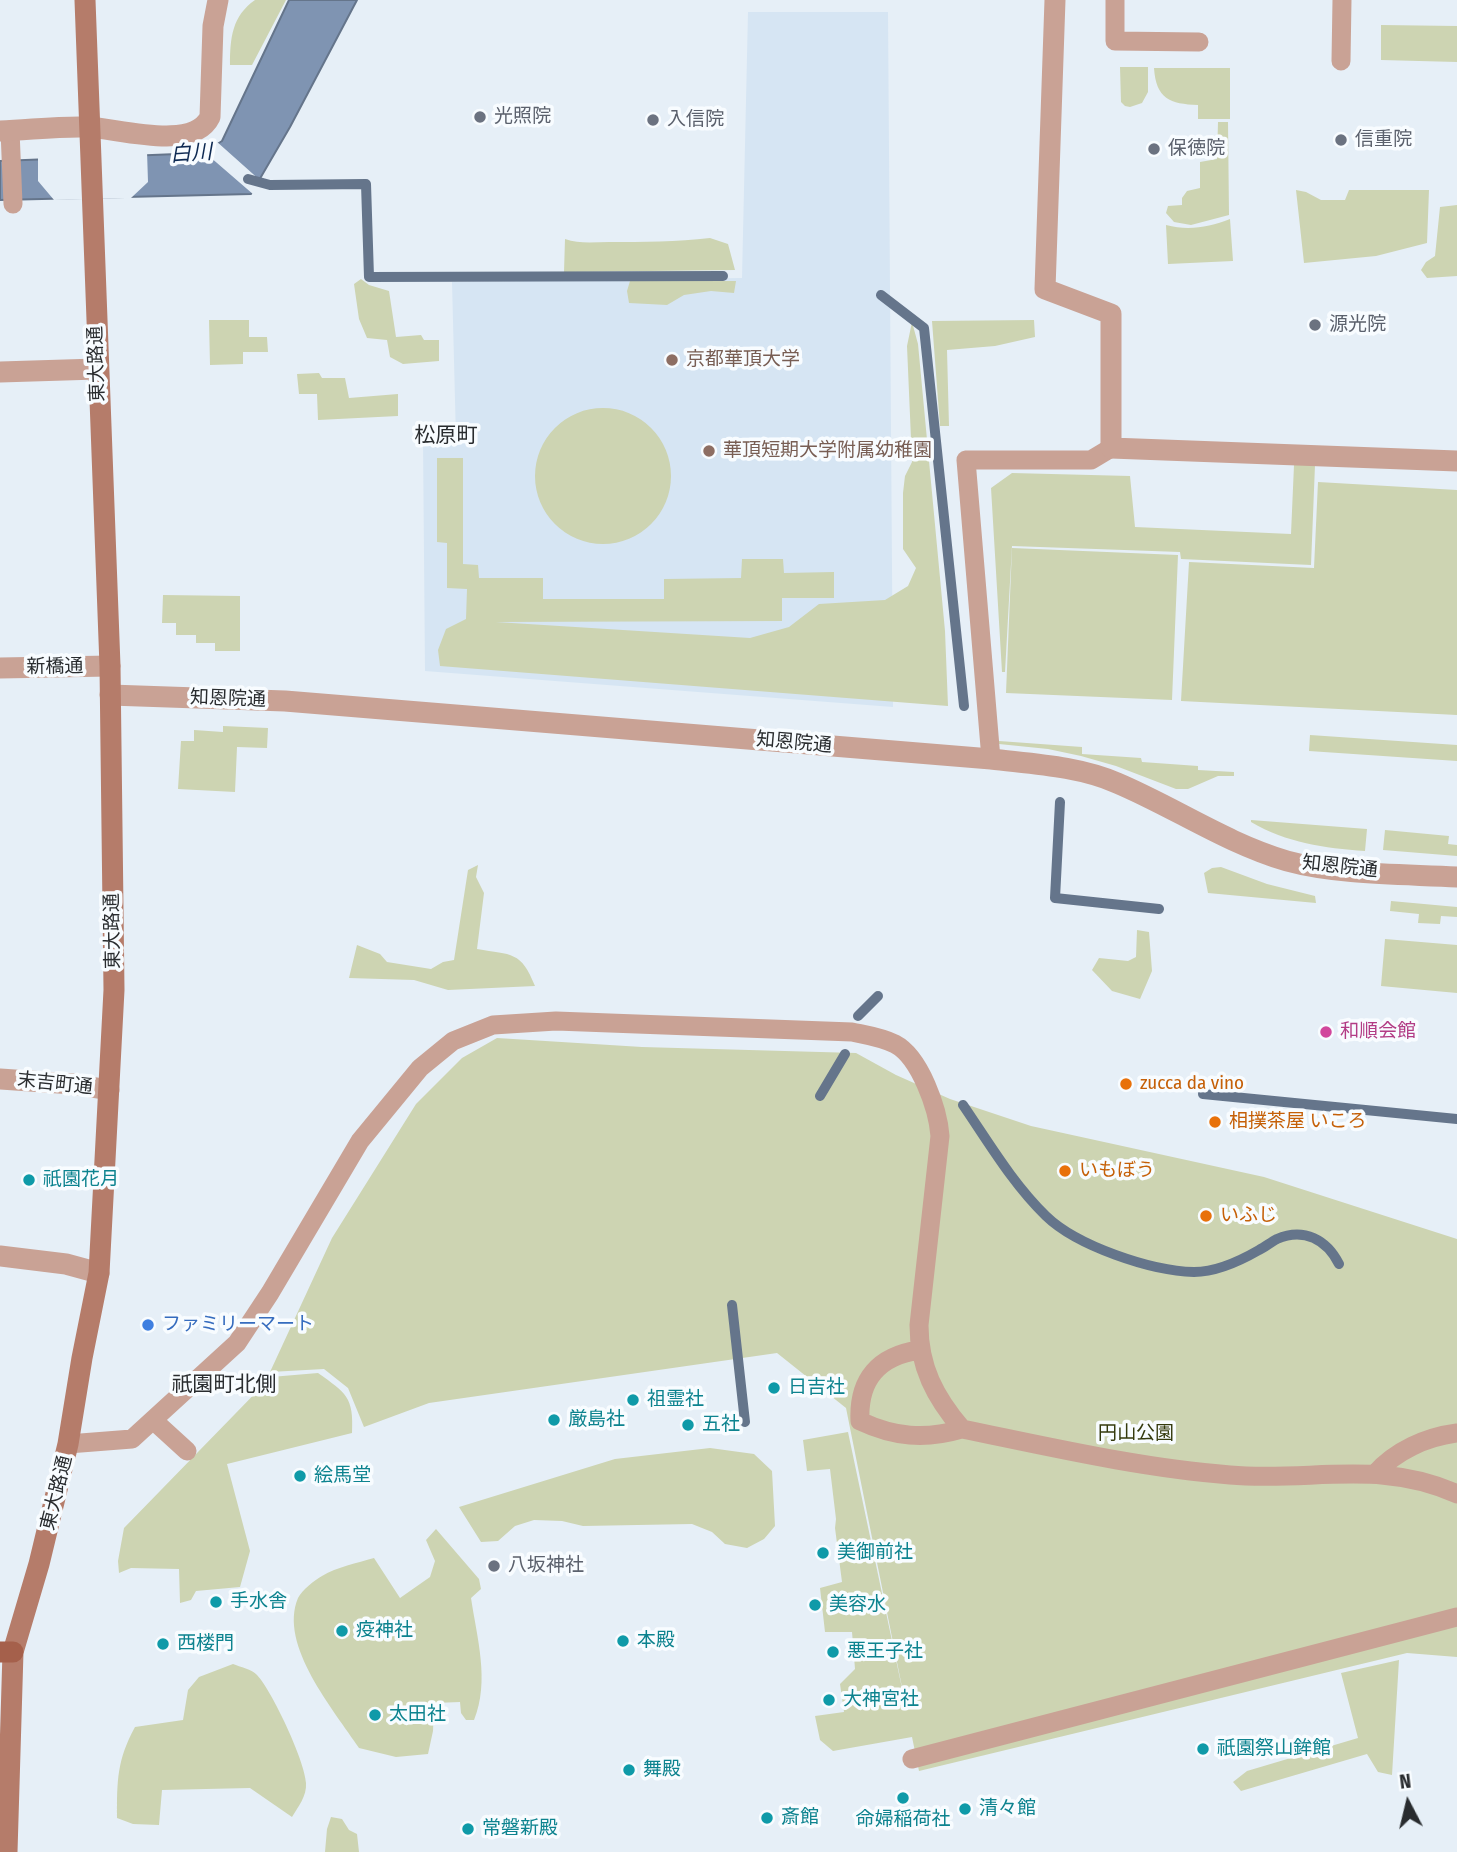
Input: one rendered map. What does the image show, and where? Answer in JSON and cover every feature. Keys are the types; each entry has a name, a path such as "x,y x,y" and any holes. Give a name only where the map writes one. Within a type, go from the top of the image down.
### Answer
{"main road":[{"name":"東大路通","path":"7,1852 6,1652 39,1564 68,1444 99,1273 114,990 110,666 85,0"}],"street":[{"path":"5,131 89,127 130,134 197,132 205,126 210,117 213,26 218,0"},
{"path":"1055,0 1045,289 1111,314 1111,448 1457,461"},
{"path":"0,372 97,369"},
{"name":"新橋通","path":"0,668 110,666"},
{"name":"知恩院通","path":"110,695 285,701 991,759 1072,770 1105,779 1252,848 1290,862 1329,869 1457,877"},
{"name":"末吉町通","path":"0,1079 73,1084 109,1090"},
{"path":"0,1256 66,1264 99,1273"}],"lane":[{"path":"1115,0 1115,47 1199,42"},
{"path":"1341,61 1342,0"},
{"path":"5,131 11,156 13,204"},
{"path":"991,759 966,460 1091,460 1111,448"},
{"path":"68,1444 132,1439 237,1343 270,1293 360,1141 420,1069 434,1054 471,1032 493,1025 524,1021 852,1032 897,1045 911,1060 930,1092 939,1128 919,1325 919,1350 936,1392 962,1429"},
{"path":"919,1350 893,1356 872,1374 861,1396 860,1421 892,1434 936,1435 962,1429 1193,1472 1248,1477 1392,1475 1426,1481 1457,1494"},
{"path":"171,1403 194,1370"},
{"path":"153,1420 187,1451"},
{"path":"1375,1474 1385,1462 1401,1452 1434,1438 1457,1433"},
{"path":"912,1759 1457,1617"}],"shaded area":[{"name":"京都華頂大学","path":"748,12 888,12 893,707 425,671 423,440 456,439 452,282 742,278"}],"green space":[{"path":"255,0 286,0 252,65 230,65 237,20"},
{"path":"1381,25 1457,26 1457,62 1381,60"},
{"path":"1120,67 1148,67 1148,92 1142,103 1130,107 1121,102"},
{"path":"1154,68 1230,68 1230,119 1198,119 1198,105 1166,98 1158,87"},
{"path":"1218,122 1228,122 1229,215 1191,225 1174,222 1166,213 1168,206 1182,205 1182,198 1187,191 1200,188 1200,162 1217,159"},
{"path":"1296,190 1321,200 1345,200 1349,190 1429,190 1427,243 1376,256 1304,263"},
{"path":"1457,205 1457,276 1427,278 1421,270 1426,262 1435,256 1440,207"},
{"path":"1230,219 1233,261 1168,264 1166,225 1199,227"},
{"path":"710,238 728,244 735,270 564,272 565,239 576,242 660,242"},
{"path":"361,279 369,285 389,291 396,337 421,335 424,340 439,340 439,361 403,364 390,357 387,340 367,338 359,319 354,284"},
{"path":"630,281 736,281 734,293 711,291 684,295 667,305 629,303 627,291"},
{"path":"209,320 249,320 249,337 267,337 268,352 243,352 243,364 210,365"},
{"path":"1034,320 1035,337 995,346 947,350 949,426 940,426 932,321"},
{"path":"912,322 918,344 945,631 948,706 440,666 438,650 446,629 466,619 467,589 447,588 447,543 437,542 437,458 463,458 463,564 478,565 479,578 543,578 543,599 664,599 664,579 741,578 742,559 783,559 784,573 834,572 834,598 782,598 782,621 496,622 750,638 789,627 819,604 885,600 908,586 916,568 903,549 903,493 905,476 912,462 907,346"},
{"path":"319,373 322,378 345,378 349,398 398,394 398,416 318,420 317,394 299,394 297,374"},
{"path":"603,408 629,413 651,428 666,450 671,476 666,502 651,524 629,539 603,544 577,539 555,524 540,502 535,476 540,450 555,428 577,413"},
{"path":"1294,465 1315,465 1311,565 1181,559 1180,552 1012,546 1005,672 1002,672 991,488 1012,473 1130,476 1135,527 1291,534"},
{"path":"1318,482 1457,490 1457,715 1181,701 1189,562 1314,568"},
{"path":"1012,548 1178,555 1172,700 1006,693"},
{"path":"163,595 240,596 240,651 215,651 215,643 196,643 196,635 176,635 176,623 162,623"},
{"path":"223,726 268,728 267,748 237,747 235,792 178,789 181,741 194,741 194,730 223,732"},
{"path":"1310,735 1457,745 1457,761 1309,751"},
{"path":"999,741 1082,747 1082,754 1198,766 1198,770 1234,772 1234,776 1218,776 1188,789 1176,789 1081,756 1048,749 999,744"},
{"path":"1251,820 1367,829 1365,851 1292,840"},
{"path":"1385,830 1449,836 1448,844 1457,845 1457,856 1383,850"},
{"path":"478,865 476,877 484,893 477,949 507,954 520,960 535,986 448,990 414,980 349,978 357,945 380,954 387,962 431,969 443,962 454,960 468,870"},
{"path":"1221,867 1267,884 1315,896 1316,903 1208,893 1204,873"},
{"path":"1391,901 1457,907 1457,917 1441,916 1440,924 1418,923 1419,914 1390,911"},
{"path":"1137,930 1149,932 1152,971 1140,999 1112,991 1092,970 1099,958 1128,961 1136,957"},
{"path":"1385,939 1457,945 1457,993 1381,986"},
{"name":"円山公園","path":"497,1038 642,1047 856,1053 896,1075 950,1099 1031,1126 1264,1177 1457,1239 1457,1657 1407,1653 919,1771 912,1737 833,1751 820,1740 815,1716 844,1712 840,1684 855,1669 852,1632 825,1632 820,1588 842,1582 836,1519 830,1469 807,1471 803,1440 848,1432 907,1712 846,1408 777,1353 429,1403 364,1427 348,1388 324,1369 270,1372 332,1238 416,1104 462,1058"},
{"path":"318,1373 342,1391 350,1403 352,1433 227,1464 250,1551 240,1587 196,1591 191,1600 180,1603 179,1569 131,1568 119,1573 118,1561 124,1528 271,1377"},
{"path":"710,1448 754,1454 772,1471 775,1526 764,1539 747,1548 725,1544 712,1532 692,1524 583,1526 562,1521 534,1520 515,1526 498,1541 481,1542 459,1507 615,1459"},
{"path":"436,1529 479,1579 481,1589 471,1598 482,1675 479,1705 474,1720 466,1720 461,1713 460,1702 434,1703 433,1731 428,1754 396,1757 359,1748 323,1696 302,1656 294,1616 298,1598 309,1586 328,1573 374,1558 400,1598 430,1577 435,1561 426,1540"},
{"path":"1399,1660 1392,1775 1378,1772 1367,1754 1241,1791 1233,1782 1247,1771 1358,1738 1341,1673"},
{"path":"233,1664 257,1675 271,1696 294,1743 306,1788 292,1817 250,1788 162,1790 159,1825 133,1824 117,1818 119,1771 135,1727 183,1720 188,1690 199,1677"},
{"path":"331,1817 342,1819 349,1830 357,1834 359,1852 325,1852"}],"water":[{"name":"白川","path":"289,0 357,0 251,194 0,200 0,161 203,153 222,141"}],"pier":[{"path":"216,141 262,182 254,195 202,150"},
{"path":"147,151 148,182 131,198 54,200 38,181 38,155"}],"waterway":[{"path":"248,179 270,185 366,184 369,277 723,276"},
{"path":"881,295 924,328 964,706"},
{"path":"1060,802 1055,898 1159,909"},
{"path":"858,1016 878,996"},
{"path":"820,1096 845,1054"},
{"path":"1203,1094 1457,1119"},
{"path":"963,1105 1002,1163 1034,1204 1059,1227 1095,1247 1157,1267 1202,1272 1228,1265 1277,1239 1296,1234 1321,1242 1339,1264"},
{"path":"732,1305 745,1422"}],"place":[{"name":"光照院","path":"480,117"},
{"name":"入信院","path":"653,120"},
{"name":"信重院","path":"1341,140"},
{"name":"保徳院","path":"1154,149"},
{"name":"源光院","path":"1315,325"},
{"name":"京都華頂大学","path":"672,360"},
{"name":"華頂短期大学附属幼稚園","path":"709,451"},
{"name":"和順会館","path":"1326,1032"},
{"name":"zucca da vino","path":"1126,1084"},
{"name":"相撲茶屋 いころ","path":"1215,1122"},
{"name":"いもぼう","path":"1065,1171"},
{"name":"祇園花月","path":"29,1180"},
{"name":"いふじ","path":"1206,1216"},
{"name":"ファミリーマート","path":"148,1325"},
{"name":"日吉社","path":"774,1388"},
{"name":"祖霊社","path":"633,1400"},
{"name":"厳島社","path":"554,1420"},
{"name":"五社","path":"688,1425"},
{"name":"絵馬堂","path":"300,1476"},
{"name":"美御前社","path":"823,1553"},
{"name":"八坂神社","path":"494,1566"},
{"name":"手水舎","path":"216,1602"},
{"name":"美容水","path":"815,1605"},
{"name":"疫神社","path":"342,1631"},
{"name":"本殿","path":"623,1641"},
{"name":"西楼門","path":"163,1644"},
{"name":"悪王子社","path":"833,1652"},
{"name":"大神宮社","path":"829,1700"},
{"name":"太田社","path":"375,1715"},
{"name":"祇園祭山鉾館","path":"1203,1749"},
{"name":"舞殿","path":"629,1770"},
{"name":"命婦稲荷社","path":"903,1798"},
{"name":"清々館","path":"965,1809"},
{"name":"斎館","path":"767,1818"},
{"name":"常磐新殿","path":"468,1829"}],"district":[{"name":"松原町","path":"446,436"},
{"name":"祇園町北側","path":"224,1385"}]}
